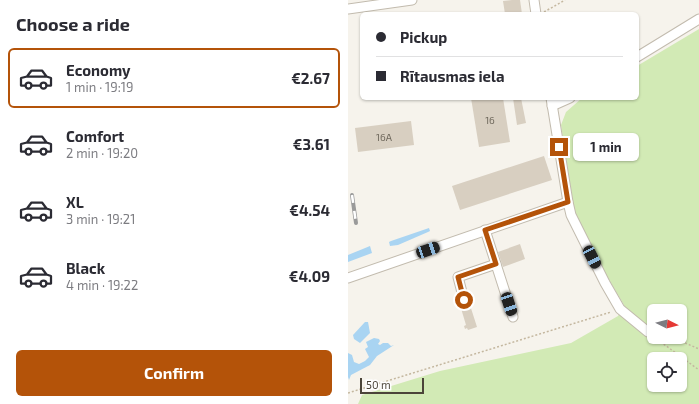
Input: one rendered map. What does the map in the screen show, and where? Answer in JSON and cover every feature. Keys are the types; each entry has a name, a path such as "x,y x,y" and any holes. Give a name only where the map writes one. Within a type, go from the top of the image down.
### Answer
{"street":[{"path":"348,9 412,0"},
{"path":"534,0 536,12"},
{"path":"639,56 699,19"},
{"path":"552,102 571,215 605,283 620,309 647,332"},
{"path":"348,278 568,202"},
{"path":"485,230 513,317"},
{"path":"464,300 458,277 496,264"}],"path":[{"path":"544,12 565,0"},
{"path":"348,393 620,309"},
{"path":"663,344 699,370"},
{"path":"687,344 699,349"}],"green space":[{"path":"699,29 699,404 358,404 362,395 440,371 571,343 618,316 624,305 597,260 575,216 561,125 566,112 580,100 639,100 639,65"}],"water":[{"path":"429,228 430,231 428,232 398,245 390,246 389,242 391,241"},
{"path":"370,246 372,253 348,262 348,255"},
{"path":"365,322 368,322 370,333 360,343 354,339 353,335"},
{"path":"374,338 379,339 380,341 378,344 380,345 383,343 388,343 391,346 394,345 377,356 370,365 351,375 349,380 348,353 352,355 354,362 359,364 365,361 369,357 365,349 368,347 366,342"}],"building":[{"path":"520,0 522,12 505,12 503,1"},
{"path":"471,100 503,100 510,142 479,147"},
{"path":"513,100 521,100 526,123 517,125"},
{"path":"411,121 414,145 358,152 355,128"},
{"path":"544,156 552,180 460,210 452,186"},
{"path":"520,244 525,259 503,267 498,252"},
{"path":"462,302 469,302 477,327 468,330 467,328 465,329 464,326 466,325 460,305"}],"railway":[{"path":"352,195 356,223"}],"route":[{"path":"464,300 458,277 496,264 485,230 568,202 559,147"}]}
